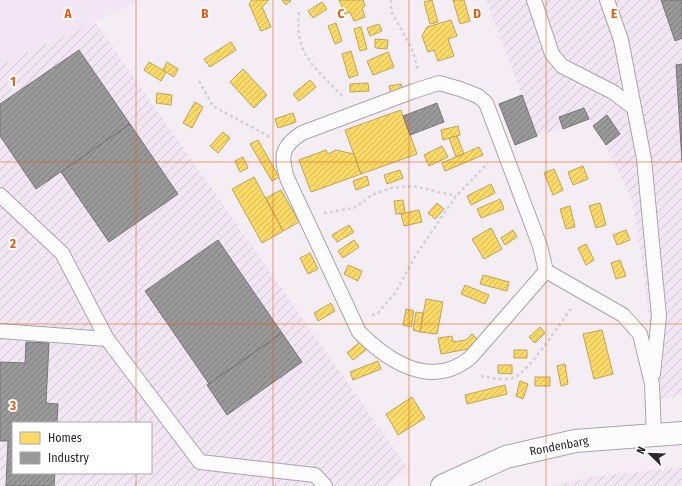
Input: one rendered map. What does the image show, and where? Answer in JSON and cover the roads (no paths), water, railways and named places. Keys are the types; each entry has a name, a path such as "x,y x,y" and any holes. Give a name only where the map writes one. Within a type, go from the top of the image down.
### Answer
{"street":[{"name":"Rondenbarg","path":"442,486 506,457 560,444 575,441 682,433"}],"lane":[{"path":"534,0 552,54 562,66 613,92 634,108"},
{"path":"607,0 621,40 644,159 659,316 652,384 654,436"},
{"path":"546,271 471,357 461,366 447,371 430,372 409,368 389,359 373,347 359,332 287,178 283,165 283,152 290,141 302,132 439,83 478,96 486,103 540,246 546,271 623,315 640,334 652,384"},
{"path":"0,194 62,253 107,339 200,462 315,475 324,486"},
{"path":"0,331 107,339"}]}
